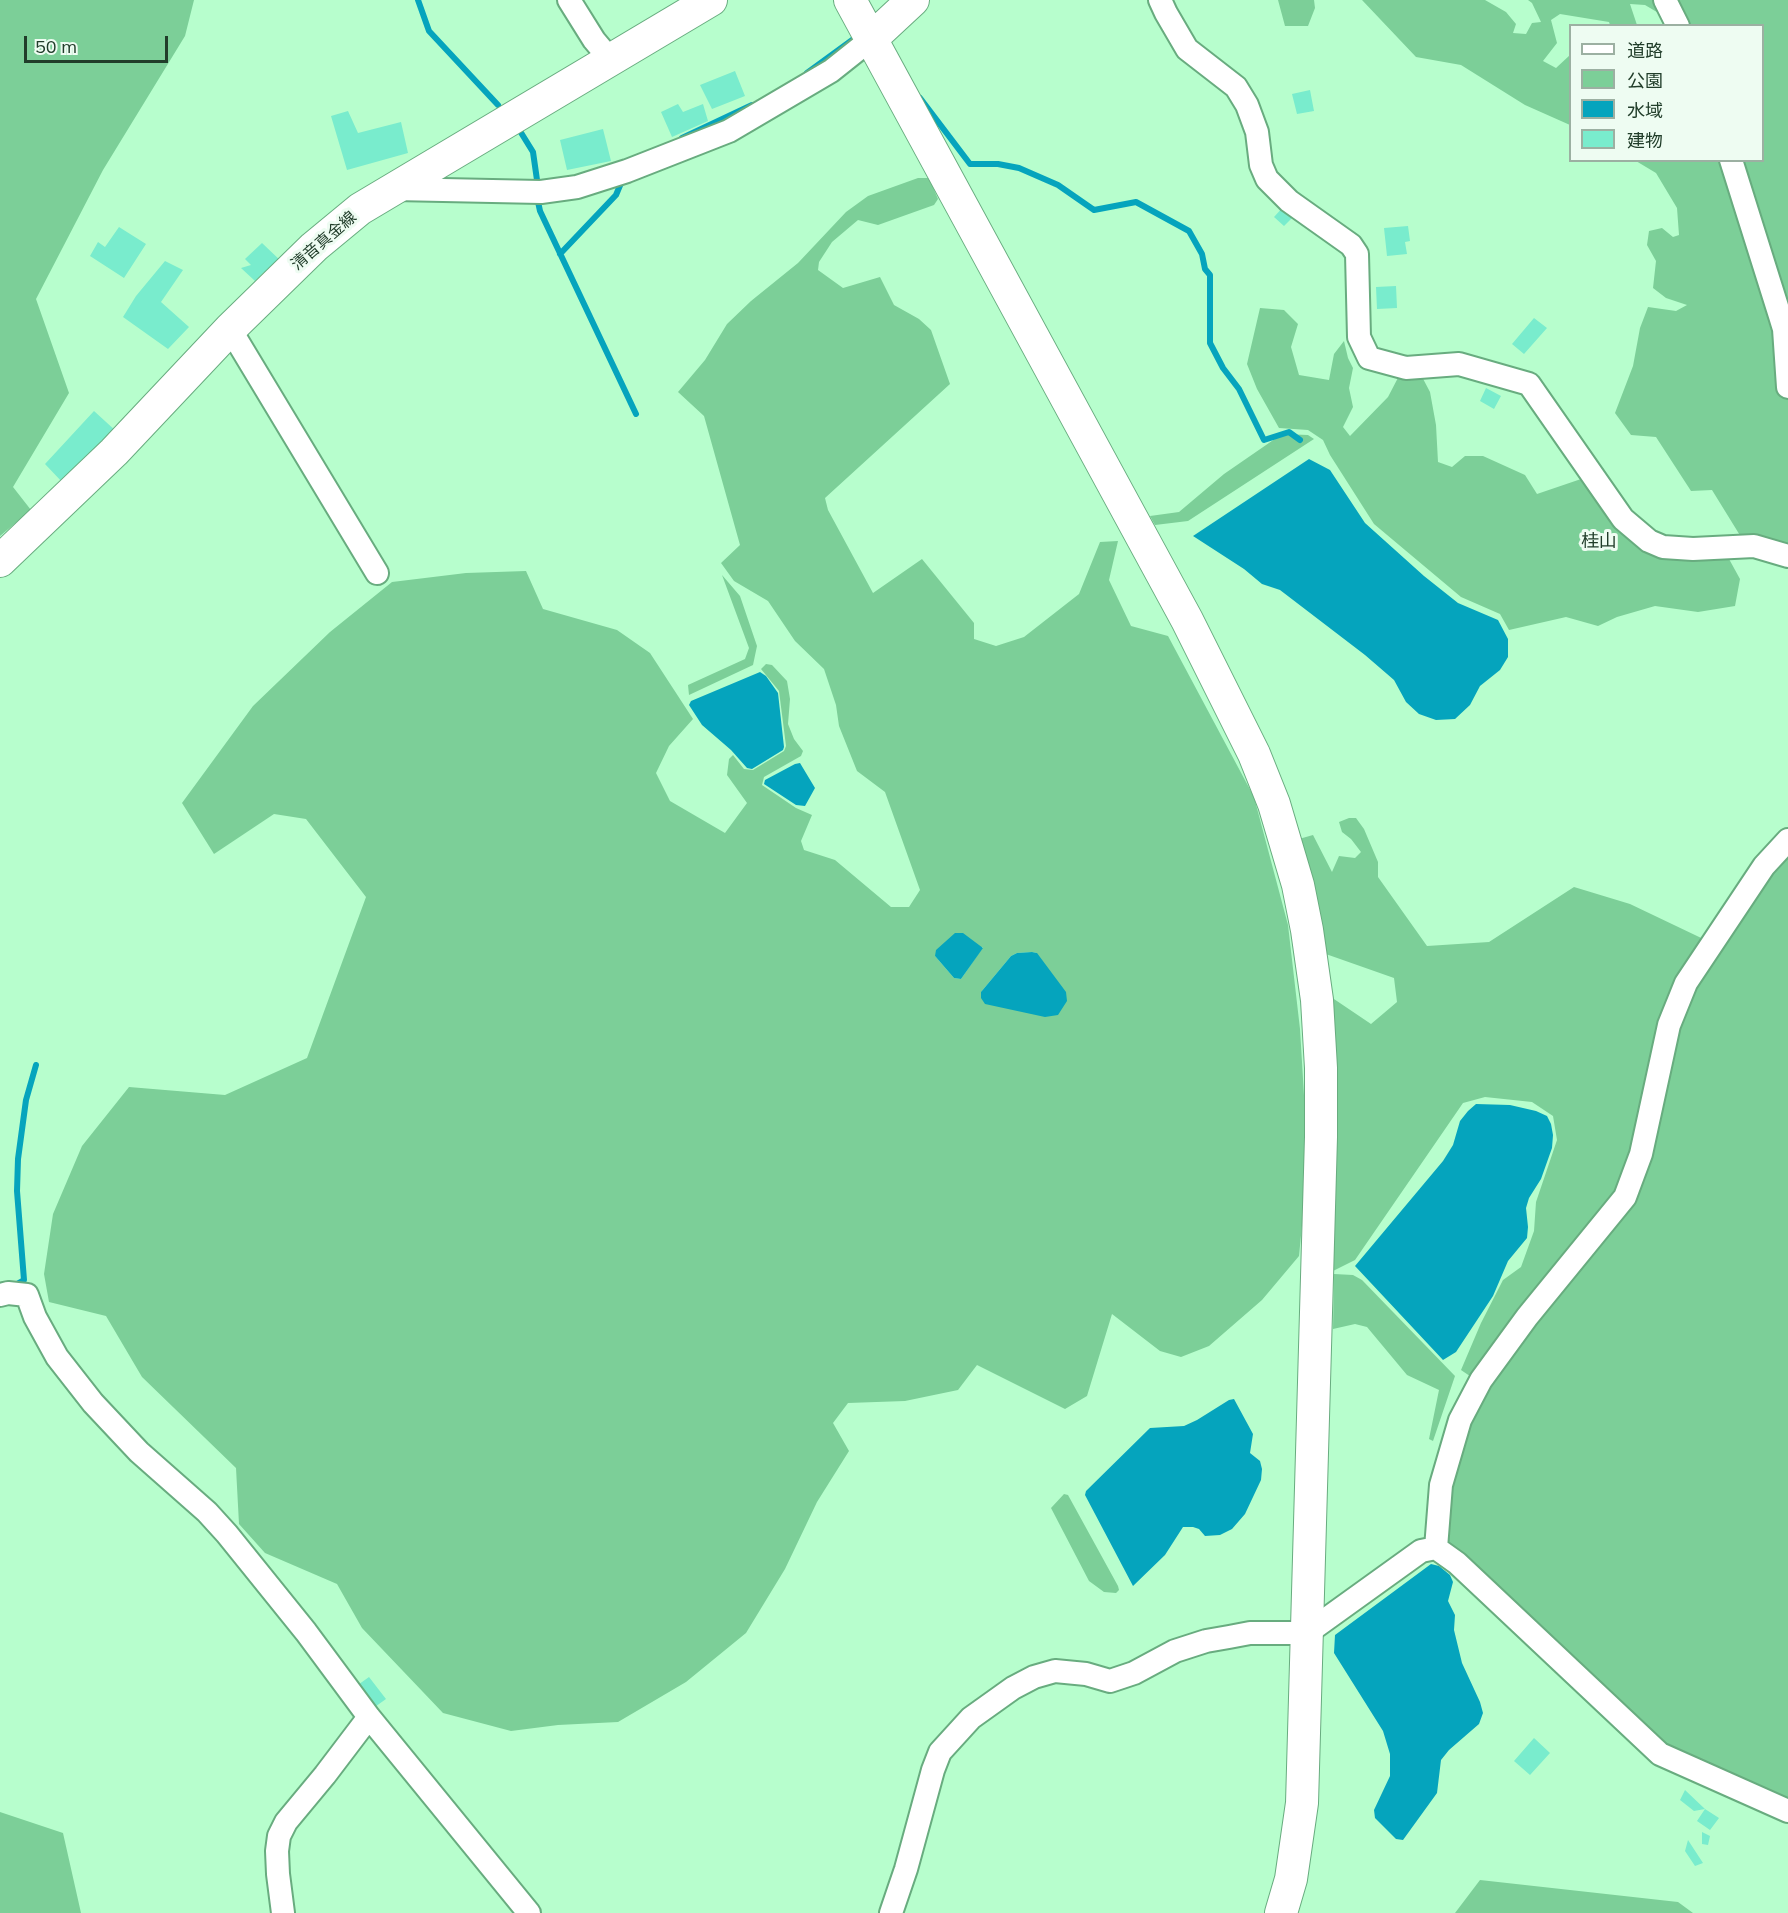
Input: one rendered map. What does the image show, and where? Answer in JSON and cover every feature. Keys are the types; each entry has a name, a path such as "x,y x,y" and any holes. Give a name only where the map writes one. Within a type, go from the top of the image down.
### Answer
{"street":[{"path":"569,0 594,40 610,59"},
{"name":"清音真金線","path":"0,561 114,452 230,329 314,247 360,209 711,0"},
{"path":"850,0 1187,620 1254,754 1286,842 1307,930 1317,1000 1321,1068 1307,1633 1302,1803 1293,1869 1281,1913"},
{"path":"391,189 538,192 577,187 627,171 729,131 831,71 870,40 913,0"},
{"path":"1161,0 1188,50 1236,87 1247,105 1257,132 1262,165 1268,179 1289,201 1351,245 1357,254 1359,337 1369,358 1406,368 1459,364 1529,384 1623,519 1649,541 1663,548 1754,546 1788,555"},
{"path":"1665,0 1677,24"},
{"path":"1732,162 1784,329 1788,387"},
{"path":"230,329 377,573"},
{"path":"1437,1548 1441,1485 1460,1420 1481,1380 1527,1317 1625,1197 1641,1154 1669,1025 1686,983 1764,866 1788,840"},
{"path":"0,1295 8,1293 27,1295 35,1317 57,1357 93,1403 139,1452 207,1512 227,1534 306,1632 369,1717 529,1913"},
{"path":"891,1913 940,1752 971,1718 1013,1688 1034,1677 1055,1671 1086,1674 1110,1681 1134,1673 1175,1651 1206,1641 1250,1633 1307,1633 1420,1551 1437,1548 1457,1563 1660,1754 1788,1811"},
{"path":"283,1913 278,1874 279,1836 286,1822 369,1717"}],"green space":[{"path":"0,0 194,0 185,36 103,170 36,299 69,393 13,487 31,510 0,536"},
{"path":"1278,0 1314,0 1315,8 1308,26 1285,26"},
{"path":"1362,0 1485,0 1506,12 1516,24 1513,33 1526,34 1532,23 1541,22 1532,3 1528,0 1788,0 1788,545 1741,537 1712,490 1691,491 1656,437 1631,435 1615,413 1633,366 1640,328 1648,307 1676,311 1687,305 1666,298 1653,288 1656,261 1647,245 1649,231 1662,228 1673,237 1679,235 1677,208 1656,173 1638,162 1764,162 1764,24 1670,24 1667,18 1645,5 1630,4 1637,24 1610,24 1609,22 1560,14 1551,20 1557,43 1543,61 1556,68 1569,56 1569,125 1525,105 1461,65 1416,57"},
{"path":"918,178 929,178 938,199 934,205 878,225 858,220 832,242 819,262 818,270 843,288 880,277 894,305 919,319 931,330 950,384 825,498 828,510 873,593 922,559 974,623 974,639 996,646 1024,637 1079,594 1100,542 1118,541 1109,580 1131,626 1168,636 1254,797 1288,925 1300,1029 1305,1112 1306,1184 1299,1256 1262,1300 1209,1346 1181,1357 1160,1351 1112,1314 1087,1396 1065,1409 977,1365 958,1390 905,1401 848,1403 833,1423 849,1451 817,1502 785,1569 746,1633 686,1682 618,1722 558,1725 511,1731 443,1713 362,1628 337,1584 265,1553 239,1524 236,1468 142,1377 106,1316 49,1302 44,1274 53,1214 82,1146 129,1087 225,1095 307,1058 366,897 306,819 274,814 214,854 182,803 253,706 330,632 392,582 466,573 526,571 543,609 617,630 650,653 693,719 669,746 656,773 670,801 725,833 747,803 727,775 729,759 733,755 744,769 753,770 784,751 786,746 779,691 761,669 766,664 772,665 787,681 790,699 788,724 794,739 803,751 801,756 764,777 762,785 796,808 812,815 801,841 804,850 835,860 891,907 909,907 920,890 885,792 857,771 839,726 836,705 824,669 795,641 768,601 734,581 721,563 740,545 704,416 678,392 705,360 727,324 751,301 798,263 846,212 868,196","holes":["983,947 961,979 954,978 935,956","1017,953 1037,953 981,992 1011,956"]},
{"path":"1260,308 1284,310 1298,324 1291,347 1299,375 1329,380 1334,354 1344,341 1353,368 1349,388 1353,407 1343,427 1350,436 1388,397 1401,372 1420,373 1430,392 1436,425 1438,462 1452,467 1465,456 1483,456 1525,475 1537,494 1584,478 1618,523 1703,555 1729,559 1740,579 1735,606 1698,612 1655,606 1617,617 1598,626 1566,617 1509,630 1500,614 1461,597 1374,524 1330,455 1323,440 1308,430 1279,428 1257,389 1247,364"},
{"path":"1282,434 1308,435 1314,439 1188,521 1155,525 1150,516 1179,512 1224,474"},
{"path":"722,575 740,596 757,646 753,665 689,695 688,685 745,659 749,648"},
{"path":"1356,818 1364,829 1378,862 1378,877 1427,946 1489,942 1574,887 1630,904 1718,946 1788,851 1788,1802 1666,1746 1446,1543 1450,1491 1465,1426 1486,1387 1461,1370 1503,1280 1521,1267 1534,1231 1536,1202 1557,1140 1553,1116 1532,1102 1485,1097 1463,1103 1355,1260 1331,1272 1331,997 1371,1024 1397,1002 1394,978 1323,953 1299,839 1313,835 1332,872 1339,856 1355,858 1361,852 1342,832 1339,822"},
{"path":"1334,1274 1353,1275 1362,1280 1455,1376 1433,1441 1429,1439 1439,1390 1407,1375 1367,1327 1355,1324 1333,1329"},
{"path":"1064,1494 1068,1495 1118,1586 1119,1590 1116,1593 1104,1592 1089,1581 1051,1508"},
{"path":"0,1812 63,1833 81,1913 0,1913"},
{"path":"1480,1880 1678,1902 1693,1913 1455,1913"}],"water":[{"path":"1309,459 1330,470 1365,523 1424,576 1458,603 1498,620 1508,639 1508,657 1500,670 1480,686 1470,705 1455,719 1436,720 1419,714 1406,702 1394,680 1365,655 1280,590 1262,584 1244,569 1193,536"},
{"path":"760,672 766,676 778,693 784,747 783,750 752,769 747,768 731,750 702,725 689,705 691,701"},
{"path":"800,763 815,788 805,806 796,805 764,784 765,780"},
{"path":"955,933 963,933 983,948 961,979 954,978 935,956 936,950"},
{"path":"1017,953 1037,953 1066,992 1067,1001 1058,1015 1045,1017 985,1004 981,998 981,992 1011,956"},
{"path":"1476,1104 1510,1105 1547,1116 1553,1135 1552,1148 1541,1179 1529,1198 1526,1208 1527,1238 1508,1261 1493,1296 1456,1352 1443,1360 1355,1266 1443,1161 1453,1145 1460,1121"},
{"path":"1234,1399 1253,1434 1250,1453 1260,1461 1262,1469 1261,1480 1245,1514 1232,1529 1220,1535 1205,1536 1199,1529 1183,1527 1165,1555 1133,1586 1085,1495 1086,1491 1150,1428 1184,1426"},
{"path":"1431,1564 1439,1566 1450,1575 1453,1582 1448,1601 1455,1615 1454,1630 1462,1663 1483,1713 1479,1724 1441,1760 1437,1793 1403,1840 1396,1839 1375,1818 1374,1810 1390,1776 1390,1754 1383,1731 1334,1653 1335,1635"}],"building":[{"path":"735,71 745,96 712,109 700,85"},
{"path":"1310,90 1314,111 1297,114 1292,94"},
{"path":"678,104 683,112 703,104 708,121 672,137 661,112"},
{"path":"348,111 358,133 401,122 408,153 347,170 331,116"},
{"path":"603,129 611,161 567,170 560,140"},
{"path":"1284,206 1294,216 1284,226 1274,217"},
{"path":"1408,226 1410,241 1405,242 1407,254 1387,256 1384,228"},
{"path":"119,227 146,244 124,278 90,256 98,242 105,247"},
{"path":"262,243 283,263 269,278 264,272 255,281 241,268 251,265 245,259"},
{"path":"165,261 183,270 161,302 189,327 168,349 123,317 136,296"},
{"path":"1396,286 1397,308 1377,309 1376,287"},
{"path":"1534,318 1547,328 1524,354 1512,344"},
{"path":"1486,388 1501,396 1494,409 1480,401"},
{"path":"94,411 117,432 63,483 45,464"},
{"path":"369,1677 386,1699 372,1709 355,1687"},
{"path":"1534,1738 1550,1753 1530,1775 1514,1761"},
{"path":"1685,1790 1705,1809 1694,1811 1680,1800"},
{"path":"1705,1809 1719,1818 1710,1830 1697,1821"},
{"path":"1702,1832 1710,1836 1708,1845 1702,1844"},
{"path":"1688,1840 1703,1863 1695,1866 1685,1851"}],"waterway":[{"path":"418,0 429,31 498,105"},
{"path":"807,73 855,38"},
{"path":"920,98 970,164 998,164 1019,168 1058,185 1094,210 1136,202 1189,231 1202,254 1205,269 1210,275 1210,343 1223,368 1239,389 1264,440 1289,432 1300,440"},
{"path":"682,138 752,105"},
{"path":"520,131 533,152 538,187"},
{"path":"560,254 616,195 621,183"},
{"path":"537,197 540,211 636,414"},
{"path":"15,1285 24,1280 17,1191 18,1159 26,1100 36,1065"}],"district":[{"name":"桂山","path":"1599,542"}]}
